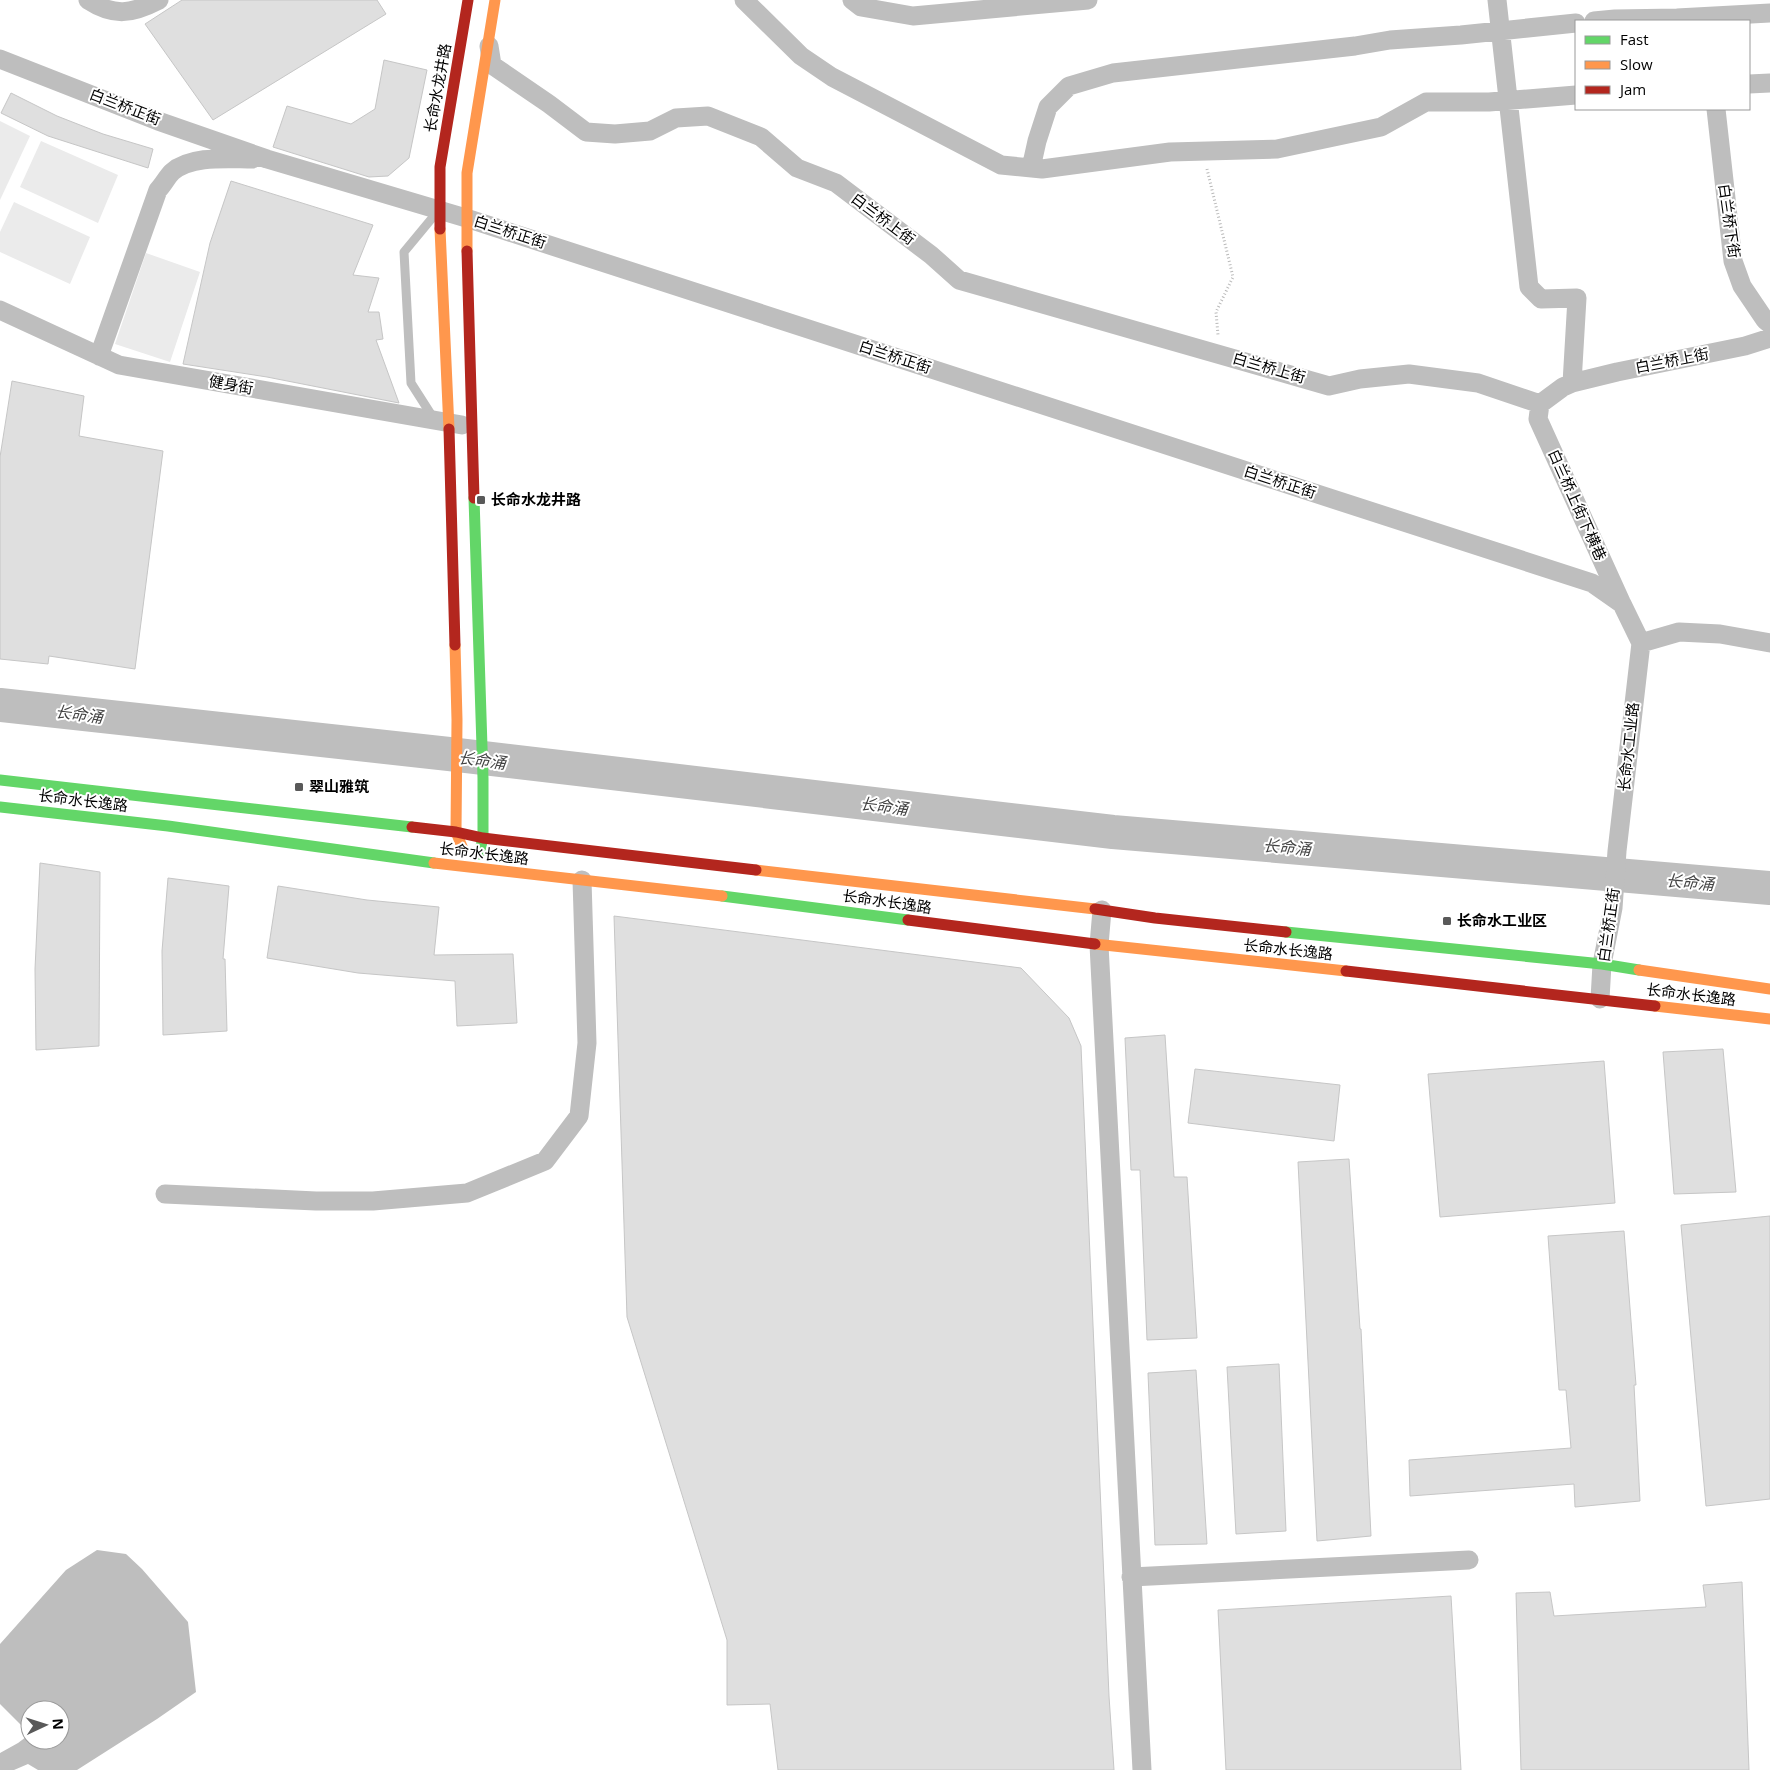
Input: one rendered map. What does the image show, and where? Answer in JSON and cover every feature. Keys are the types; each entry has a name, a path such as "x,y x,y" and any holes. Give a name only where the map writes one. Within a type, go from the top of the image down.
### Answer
{"street":[{"path":"88,0 100,8 119,13 144,8 159,0"},
{"name":"长命水龙井路","path":"456,832 457,720 442,422 439,210 440,167 468,0"},
{"path":"473,868 483,838 483,778 466,218 467,173 495,0"},
{"path":"744,0 801,56 832,77 1001,165 1042,168 1170,152 1277,149 1381,127 1426,102 1489,102 1575,95"},
{"path":"852,0 861,7 913,16 1088,0"},
{"path":"1497,0 1529,287 1541,299 1577,298 1572,383"},
{"path":"1604,20 1707,13 1770,13"},
{"path":"1030,168 1048,107 1069,86 1105,75 1355,46 1390,40 1575,23"},
{"name":"白兰桥上街","path":"489,38 492,65 550,104 586,132 615,134 650,131 676,118 708,116 761,137 797,168 836,183 931,254 959,280 1329,386 1360,379 1410,374 1478,383 1540,404 1563,386 1572,383 1745,346 1770,338"},
{"name":"白兰桥正街","path":"0,59 158,121 267,159 466,218 1592,582 1622,604 1641,643"},
{"path":"1750,84 1770,83"},
{"name":"白兰桥下街","path":"1716,110 1733,261 1742,286 1765,320 1770,324"},
{"path":"99,356 158,190 173,171 194,161 215,158 267,159"},
{"name":"健身街","path":"0,310 119,365 472,428"},
{"name":"白兰桥上街下横巷","path":"1540,404 1538,419 1622,604"},
{"path":"1641,643 1679,632 1720,634 1770,643"},
{"name":"长命水工业路","path":"1618,851 1641,643"},
{"name":"长命水长逸路","path":"0,780 456,832 483,838 1102,910 1156,918 1602,964 1770,990"},
{"name":"长命水长逸路","path":"0,807 168,826 473,868 743,898 1099,945 1770,1019"},
{"path":"456,832 473,868"},
{"name":"白兰桥正街","path":"1600,999 1602,964 1613,908 1618,851"},
{"path":"166,1194 316,1201 373,1201 466,1193 545,1161 579,1116 587,1043 582,880"},
{"path":"1102,910 1099,945 1142,1770"},
{"path":"1131,1577 1468,1560"}],"lane":[{"path":"439,210 404,252 411,383 442,422"}],"path":[{"path":"1202,151 1233,277 1216,312 1220,354"}],"shaded area":[{"path":"0,121 30,136 0,200"},
{"path":"41,141 118,175 98,223 20,187"},
{"path":"14,202 90,237 70,284 0,252 0,232"},
{"path":"146,253 200,272 170,362 115,344"},
{"path":"97,1550 126,1554 142,1569 188,1622 196,1692 77,1770 38,1770 28,1764 14,1770 0,1770 0,1753 20,1742 20,1750 70,1750 70,1700 20,1700 20,1724 0,1704 0,1644 66,1570"}],"building":[{"path":"182,0 377,0 386,14 213,120 145,24"},
{"path":"384,60 427,70 409,158 388,176 369,177 273,147 287,106 351,124 375,109"},
{"path":"11,93 57,116 103,134 153,149 148,168 48,136 1,113"},
{"path":"231,181 373,225 353,275 379,278 368,312 379,312 383,339 376,340 399,403 267,377 183,364 210,243"},
{"path":"12,381 84,396 79,436 163,451 135,669 49,656 48,664 0,659 0,457"},
{"path":"40,863 100,872 99,1046 36,1050 35,969"},
{"path":"168,878 229,886 223,959 225,959 227,1031 163,1035 162,951"},
{"path":"278,886 367,900 439,907 434,955 513,954 517,1023 457,1026 455,981 358,973 267,958"},
{"path":"614,916 1021,968 1069,1018 1081,1046 1109,1696 1114,1770 778,1770 770,1704 727,1705 727,1640 627,1317"},
{"path":"1165,1035 1174,1177 1187,1177 1197,1338 1147,1340 1140,1170 1131,1170 1125,1038"},
{"path":"1723,1049 1736,1192 1674,1194 1663,1052"},
{"path":"1604,1061 1615,1203 1440,1217 1428,1074"},
{"path":"1195,1069 1340,1085 1334,1141 1188,1123"},
{"path":"1349,1159 1361,1329 1371,1536 1317,1541 1298,1162"},
{"path":"1770,1216 1770,1499 1706,1506 1681,1225"},
{"path":"1624,1231 1636,1385 1634,1385 1640,1501 1575,1507 1574,1484 1410,1496 1409,1460 1571,1448 1566,1390 1559,1390 1548,1236"},
{"path":"1279,1364 1286,1531 1236,1534 1227,1367"},
{"path":"1196,1370 1207,1544 1155,1545 1148,1373"},
{"path":"1742,1582 1749,1770 1521,1770 1516,1593 1550,1592 1554,1616 1706,1607 1703,1585"},
{"path":"1451,1596 1461,1770 1226,1770 1218,1610"}],"waterway":[{"name":"长命涌","path":"0,705 449,754 1113,832 1770,888"}],"traffic: fast":[{"path":"474,498 483,778 483,838 479,854"},
{"path":"0,780 412,827"},
{"path":"0,807 168,826 434,863"},
{"path":"722,896 908,920"},
{"path":"1286,932 1602,964 1639,970"}],"traffic: slow":[{"path":"467,251 467,173 495,0"},
{"path":"440,229 449,429"},
{"path":"455,645 457,720 456,832 463,849"},
{"path":"434,863 722,896"},
{"path":"756,870 1095,909"},
{"path":"1095,944 1346,971"},
{"path":"1639,970 1770,989"},
{"path":"1655,1006 1770,1019"}],"traffic: jam":[{"path":"440,229 440,167 468,0"},
{"path":"467,251 474,498"},
{"path":"449,429 455,645"},
{"path":"412,827 456,832 483,838 756,870"},
{"path":"1095,909 1155,918 1286,932"},
{"path":"908,920 1095,944"},
{"path":"1346,971 1655,1006"}],"place":[{"name":"长命水龙井路","path":"481,500"},
{"name":"翠山雅筑","path":"299,787"},
{"name":"长命水工业区","path":"1447,921"}]}
